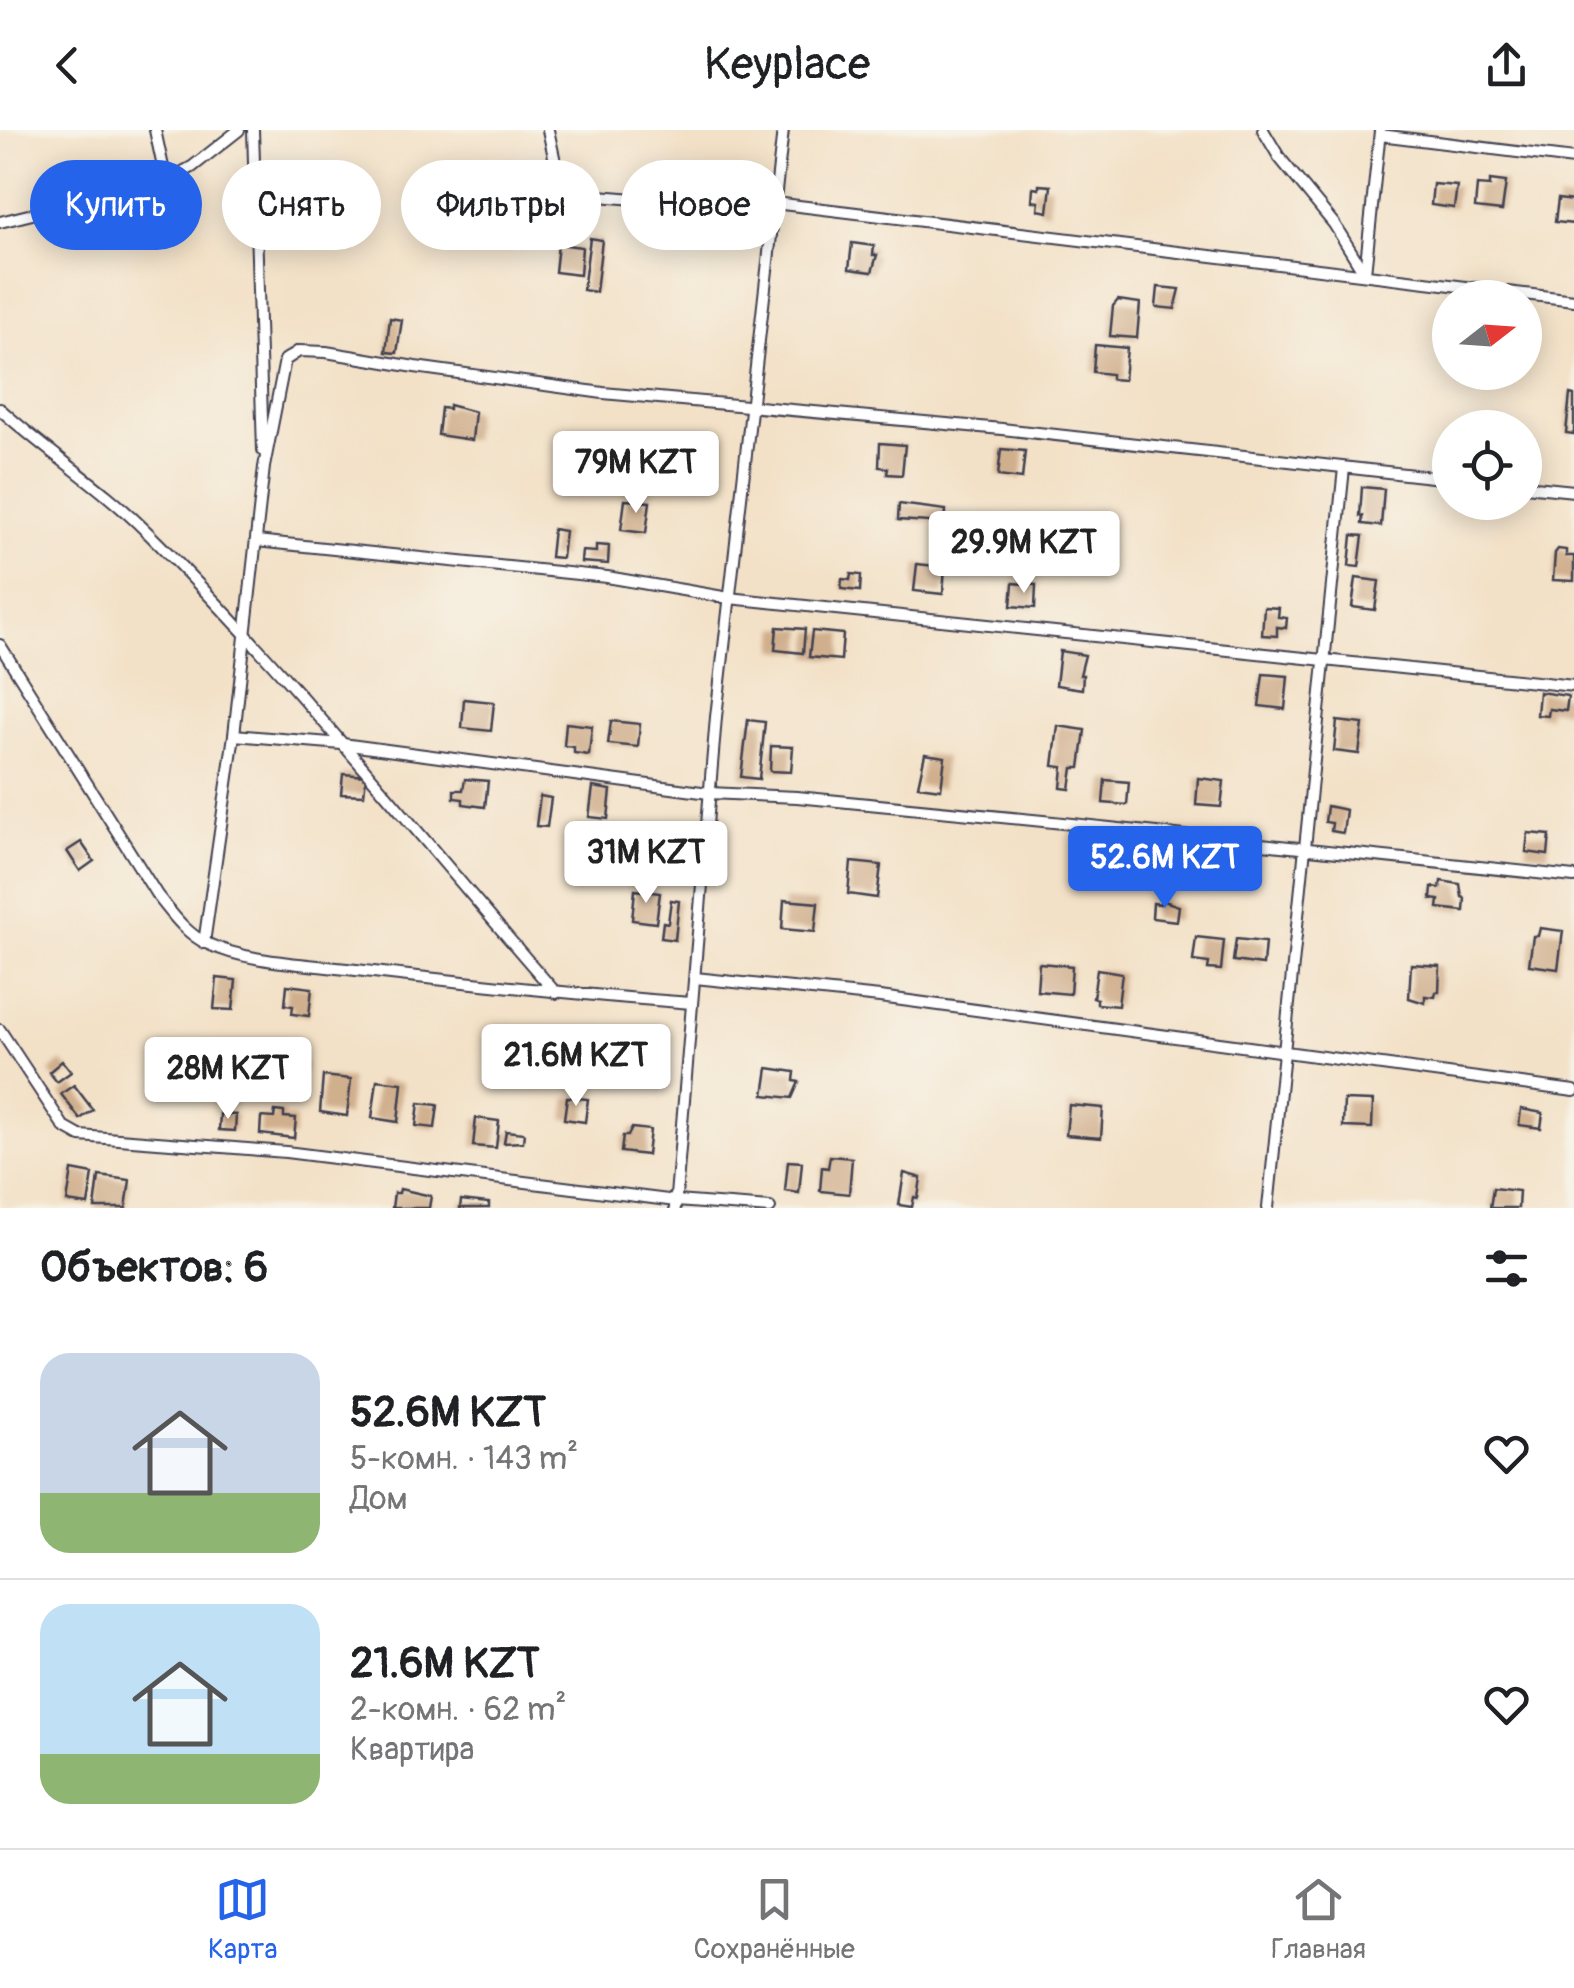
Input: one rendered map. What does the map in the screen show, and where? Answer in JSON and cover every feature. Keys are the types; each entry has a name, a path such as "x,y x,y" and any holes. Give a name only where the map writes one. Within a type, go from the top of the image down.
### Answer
{"street":[{"path":"154,130 161,160"},
{"path":"201,160 239,130"},
{"path":"253,130 264,467"},
{"path":"548,130 562,193 621,198"},
{"path":"779,160 783,130"},
{"path":"1263,130 1279,157 1334,224 1365,274"},
{"path":"1365,274 1380,132 1574,159"},
{"path":"786,205 1574,300"},
{"path":"0,222 30,215"},
{"path":"676,1204 709,793 768,250"},
{"path":"204,942 234,735 264,467 285,360 298,351 603,393 750,404 1432,476"},
{"path":"0,409 108,494 245,635 556,994"},
{"path":"1268,1208 1344,468"},
{"path":"1542,488 1574,491"},
{"path":"256,541 608,577 730,598 1574,686"},
{"path":"0,646 157,895 184,927 204,942 239,954 314,965 556,994 692,1004"},
{"path":"234,735 342,744 709,793 797,797 1574,877"},
{"path":"694,978 880,997 1574,1091"},
{"path":"0,1030 64,1128 80,1136 286,1152 676,1204 770,1208"}],"building":[{"path":"1490,180 1506,182 1502,211 1475,208 1477,185 1490,186"},
{"path":"1433,184 1457,186 1454,208 1431,205"},
{"path":"1039,185 1051,186 1048,212 1038,210 1039,202 1032,201 1033,188 1039,189"},
{"path":"1558,199 1574,201 1574,224 1555,222"},
{"path":"852,243 874,246 873,255 877,255 872,272 849,269"},
{"path":"557,250 582,250 580,275 555,272"},
{"path":"588,250 601,250 596,292 583,290"},
{"path":"1158,287 1180,289 1175,309 1156,307"},
{"path":"1118,300 1140,303 1137,338 1110,336 1113,306"},
{"path":"390,318 402,320 397,353 386,352"},
{"path":"1095,345 1127,348 1124,380 1093,372"},
{"path":"1570,394 1574,395 1574,434 1566,433"},
{"path":"449,405 475,412 472,440 438,435 441,408 449,409"},
{"path":"880,443 905,445 902,475 887,474 888,468 879,467"},
{"path":"1001,449 1025,451 1022,479 998,476"},
{"path":"1362,487 1384,489 1381,526 1362,524"},
{"path":"625,500 650,502 646,533 621,530"},
{"path":"899,504 946,510 945,523 898,520"},
{"path":"553,529 565,531 562,558 550,557"},
{"path":"1352,535 1363,536 1359,567 1349,566"},
{"path":"596,545 609,546 608,564 581,562 582,551 596,552"},
{"path":"1558,549 1566,550 1566,556 1574,556 1574,581 1553,580"},
{"path":"917,564 945,567 943,594 914,591"},
{"path":"851,574 861,575 860,591 841,589 842,579 850,580"},
{"path":"1356,578 1379,581 1375,610 1352,607"},
{"path":"1013,583 1036,585 1035,608 1011,606"},
{"path":"1264,607 1279,608 1278,617 1287,618 1286,628 1277,627 1277,636 1262,635"},
{"path":"777,627 805,629 803,653 775,650"},
{"path":"812,631 843,634 841,660 809,657"},
{"path":"1060,651 1085,655 1080,675 1082,689 1056,685"},
{"path":"1263,674 1288,676 1285,709 1259,706"},
{"path":"1539,692 1568,696 1566,711 1549,709 1548,716 1537,715"},
{"path":"464,699 494,702 491,731 462,728"},
{"path":"748,720 765,722 759,779 741,777"},
{"path":"611,721 640,724 638,747 608,744"},
{"path":"1337,721 1363,724 1359,754 1334,751"},
{"path":"566,723 592,726 589,755 574,753 574,747 564,746"},
{"path":"1058,726 1085,730 1080,768 1073,768 1070,789 1061,788 1063,767 1053,766"},
{"path":"771,746 793,747 791,772 770,771"},
{"path":"925,754 945,757 941,789 918,786"},
{"path":"343,774 366,776 364,795 341,794"},
{"path":"1198,778 1224,781 1221,807 1196,805"},
{"path":"465,779 488,781 485,807 463,804 463,799 454,798 454,790 463,790"},
{"path":"1105,780 1129,782 1127,805 1103,803"},
{"path":"593,787 611,790 608,819 589,817"},
{"path":"540,796 551,798 547,827 536,826"},
{"path":"1327,806 1346,810 1343,833 1331,831 1332,823 1325,822"},
{"path":"1528,833 1550,835 1548,855 1526,852"},
{"path":"81,842 94,861 80,871 67,851"},
{"path":"851,862 881,865 877,898 848,894"},
{"path":"1441,881 1460,884 1464,911 1438,908 1439,900 1431,899 1432,887 1440,888"},
{"path":"635,890 660,893 656,923 632,920"},
{"path":"671,900 679,901 675,940 661,938"},
{"path":"784,900 818,903 815,932 782,929"},
{"path":"1161,900 1179,906 1177,921 1152,918 1153,903 1160,904"},
{"path":"1540,928 1563,931 1558,969 1529,965 1533,936 1538,936"},
{"path":"1196,937 1224,940 1221,970 1208,969 1209,963 1193,961"},
{"path":"1236,939 1265,942 1263,965 1233,961"},
{"path":"1039,963 1072,966 1070,994 1037,991"},
{"path":"1411,964 1440,966 1439,992 1435,997 1425,996 1425,1003 1409,998"},
{"path":"1097,969 1122,973 1118,1006 1097,1004 1093,998"},
{"path":"217,978 236,980 233,1010 214,1009"},
{"path":"287,985 312,988 309,1016 292,1014 293,1006 285,1005"},
{"path":"253,1057 306,1063 305,1072 252,1066"},
{"path":"62,1061 71,1072 57,1082 49,1072"},
{"path":"768,1068 795,1072 794,1081 799,1082 792,1098 764,1095"},
{"path":"323,1076 351,1079 347,1116 320,1112"},
{"path":"377,1080 402,1083 398,1122 372,1118"},
{"path":"74,1085 93,1110 80,1119 61,1094"},
{"path":"567,1097 588,1099 585,1122 564,1119"},
{"path":"1344,1100 1373,1101 1372,1128 1343,1127"},
{"path":"419,1103 438,1105 435,1128 416,1126"},
{"path":"1069,1105 1103,1108 1101,1138 1066,1135"},
{"path":"1521,1109 1543,1113 1541,1128 1519,1125"},
{"path":"275,1111 296,1118 294,1138 260,1134 261,1117 274,1118"},
{"path":"220,1114 236,1115 235,1131 219,1130"},
{"path":"476,1118 499,1121 496,1148 473,1146"},
{"path":"632,1128 650,1130 647,1155 621,1152 623,1136 628,1136"},
{"path":"506,1131 524,1133 523,1142 504,1143"},
{"path":"830,1156 852,1158 849,1194 820,1191 822,1167 828,1168"},
{"path":"788,1161 802,1162 799,1193 785,1191"},
{"path":"72,1170 93,1174 88,1205 67,1202"},
{"path":"904,1173 921,1178 918,1198 914,1197 912,1207 899,1205"},
{"path":"99,1176 130,1180 126,1208 95,1208"},
{"path":"1493,1188 1519,1191 1518,1208 1490,1208"},
{"path":"400,1189 431,1196 429,1208 392,1208 394,1193"},
{"path":"461,1200 489,1203 489,1208 460,1208"}]}
